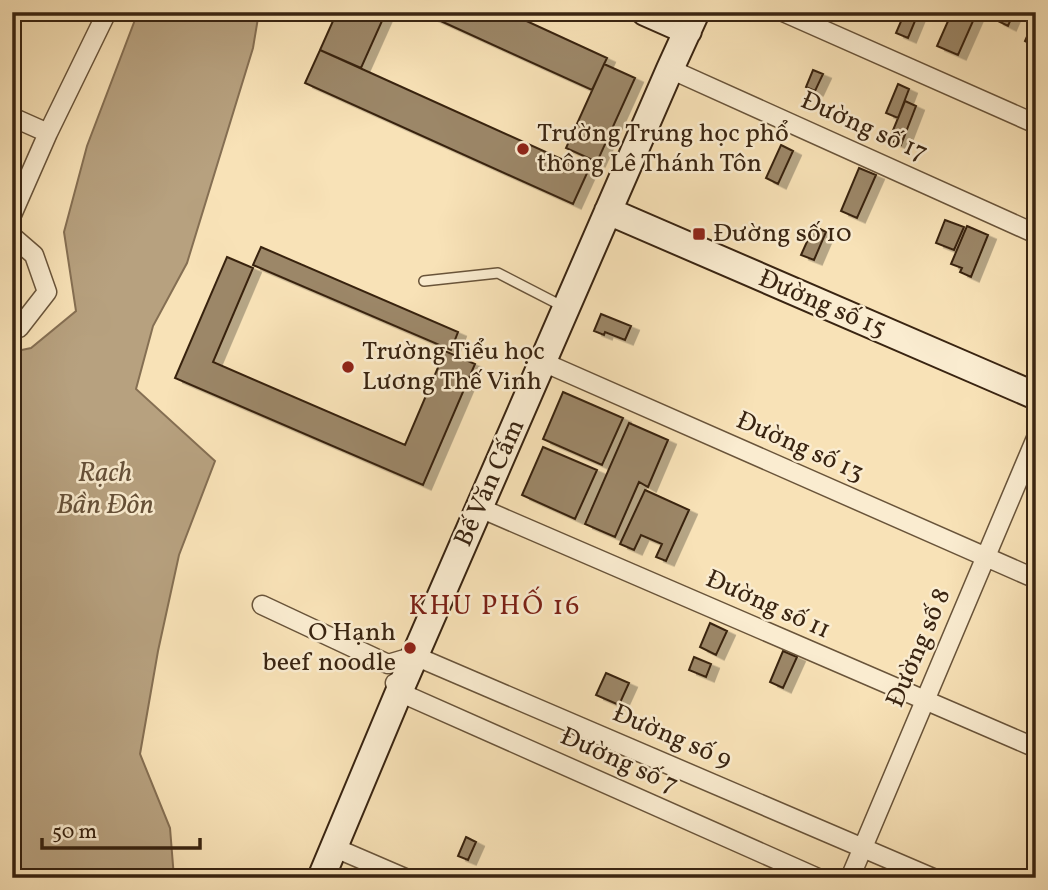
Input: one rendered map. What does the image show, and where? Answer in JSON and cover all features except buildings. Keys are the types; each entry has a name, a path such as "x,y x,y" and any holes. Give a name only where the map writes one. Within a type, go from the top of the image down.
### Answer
{"street":[{"path":"12,215 48,133 107,12"},
{"path":"645,12 692,22"},
{"path":"783,12 1036,124"},
{"name":"Bế Văn Cấm","path":"321,878 399,692 692,22"},
{"name":"Đường số 17","path":"670,69 1036,234"},
{"path":"12,117 48,133"},
{"name":"Đường số 15","path":"608,211 1036,396"},
{"path":"12,236 34,254 47,292 19,328"},
{"name":"Đường số 13","path":"543,362 1036,579"},
{"name":"Đường số 8","path":"850,878 1036,438"},
{"name":"Đường số 11","path":"480,508 1036,748"},
{"path":"262,605 388,664 415,656"},
{"name":"Đường số 9","path":"415,656 933,878"},
{"path":"388,664 399,692"},
{"name":"Đường số 7","path":"399,692 818,878"},
{"path":"333,847 405,878"}],"lane":[{"path":"424,281 498,273 566,308"}],"water":[{"name":"Rạch Bần Đôn","path":"138,12 259,12 253,48 187,263 153,326 136,389 215,461 179,555 158,651 140,754 170,828 174,878 12,878 12,352 31,348 76,311 64,232 87,146"}],"place":[{"name":"Trường Trung học phổ thông Lê Thánh Tôn","path":"523,149"},
{"name":"Đường số 10","path":"699,234"},
{"name":"Trường Tiểu học Lương Thế Vinh","path":"348,367"},
{"name":"O Hạnh beef noodle","path":"410,648"}],"district":[{"name":"KHU PHỐ 16","path":"495,606"}]}
